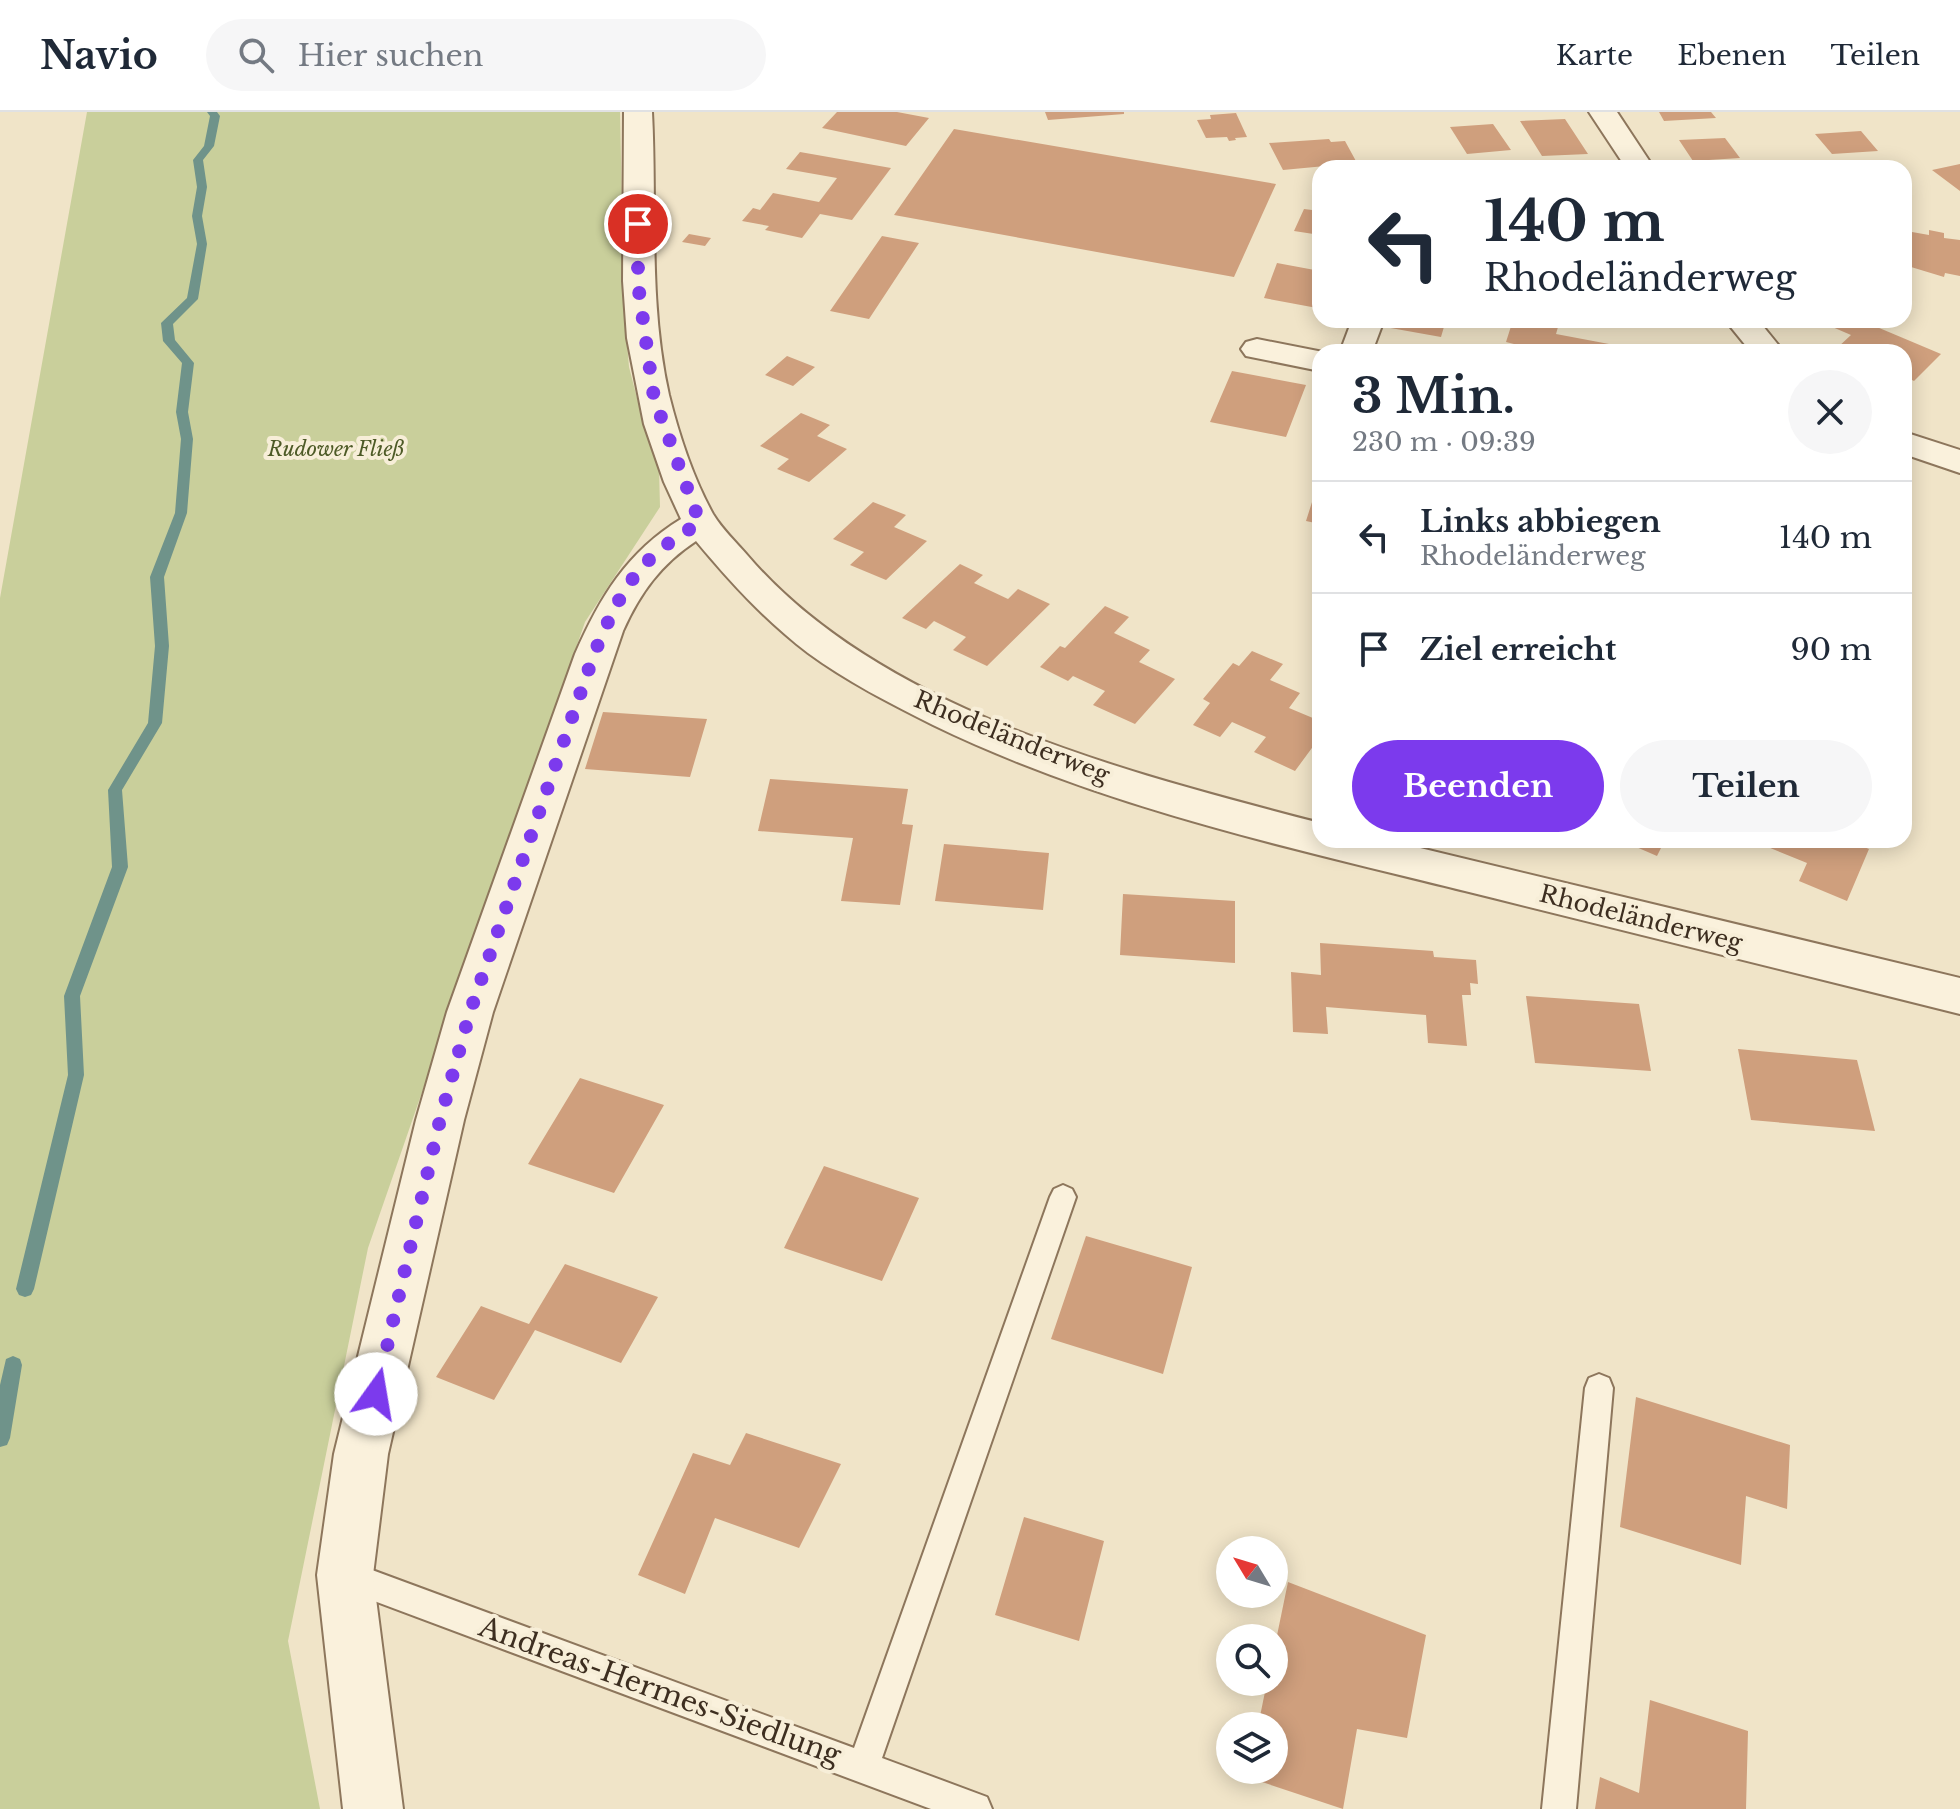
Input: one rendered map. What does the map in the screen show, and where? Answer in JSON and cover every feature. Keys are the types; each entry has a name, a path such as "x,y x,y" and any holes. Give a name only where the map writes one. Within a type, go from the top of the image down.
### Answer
{"street":[{"name":"Rhodeländerweg","path":"638,112 638,284 654,398 700,523 741,575 777,610 850,662 897,690 1001,739 1159,794 1312,837"},
{"path":"1603,112 1635,160"},
{"path":"1748,328 1761,344"},
{"path":"1257,349 1312,359"},
{"path":"1912,445 1960,462"},
{"path":"373,1809 345,1575 361,1454 440,1120 470,1012 611,613 635,574 663,544 700,523"},
{"name":"Rhodeländerweg","path":"1354,848 1960,996"}],"lane":[{"path":"863,1767 1063,1197"},
{"path":"1559,1809 1599,1388"},
{"name":"Andreas-Hermes-Siedlung","path":"345,1575 975,1809"}],"green space":[{"name":"Rudower Fließ","path":"87,112 620,112 624,307 629,367 659,469 660,507 585,622 368,1248 288,1641 320,1809 0,1809 0,598"}],"building":[{"path":"837,112 897,112 929,118 906,146 822,128"},
{"path":"1045,112 1124,112 1124,114 1048,120"},
{"path":"1659,112 1711,112 1716,118 1664,121"},
{"path":"1236,113 1247,137 1236,140 1206,138 1197,120 1211,119 1210,115"},
{"path":"1565,119 1588,154 1542,156 1520,121"},
{"path":"1493,124 1511,150 1467,154 1450,127"},
{"path":"954,129 1276,184 1234,277 894,215"},
{"path":"1861,131 1878,151 1832,154 1815,134"},
{"path":"1725,138 1740,158 1692,160 1679,140"},
{"path":"1329,139 1331,142 1345,141 1355,160 1312,160 1312,167 1283,170 1269,143"},
{"path":"800,152 891,168 852,220 820,214 802,238 765,230 769,226 742,221 753,208 760,210 773,193 819,202 837,178 786,169"},
{"path":"1960,164 1960,191 1932,170"},
{"path":"1304,209 1312,210 1312,234 1294,231"},
{"path":"1929,230 1944,233 1944,238 1960,240 1960,276 1945,273 1944,277 1912,267 1912,232 1929,235"},
{"path":"689,234 711,238 705,246 682,242"},
{"path":"882,236 919,243 869,319 830,311"},
{"path":"1277,263 1312,270 1312,307 1264,298"},
{"path":"1391,328 1444,328 1441,337"},
{"path":"1510,328 1558,328 1556,334 1609,344 1514,344 1506,342"},
{"path":"1835,328 1879,328 1941,354 1914,381 1912,344 1841,344 1851,335"},
{"path":"787,356 815,367 793,386 765,375"},
{"path":"1232,371 1306,385 1286,437 1210,422"},
{"path":"801,413 830,425 817,436 847,449 809,482 777,469 789,459 760,446"},
{"path":"873,502 906,515 894,527 927,541 886,580 850,565 864,552 833,539"},
{"path":"1312,502 1312,522 1306,521"},
{"path":"960,564 983,575 974,583 1008,599 1018,589 1050,604 987,666 953,650 966,637 934,621 926,629 902,618"},
{"path":"1105,606 1129,617 1114,633 1150,650 1139,662 1175,679 1135,724 1093,705 1105,691 1073,676 1068,681 1040,667 1060,646 1065,648"},
{"path":"1252,651 1283,664 1270,680 1300,693 1289,708 1312,718 1312,748 1295,771 1254,752 1266,737 1232,722 1220,737 1193,725 1210,703 1203,699 1233,663 1239,666"},
{"path":"603,712 707,719 690,777 585,769"},
{"path":"770,779 908,789 902,824 913,825 900,905 841,901 853,838 758,831"},
{"path":"944,844 1049,853 1043,910 935,901"},
{"path":"1638,848 1661,848 1657,856"},
{"path":"1770,848 1869,849 1847,901 1799,881 1807,863"},
{"path":"1123,894 1235,901 1235,963 1120,955"},
{"path":"1320,943 1433,951 1434,957 1476,960 1478,984 1470,983 1471,995 1462,995 1467,1046 1428,1043 1426,1015 1326,1007 1328,1034 1293,1032 1291,972 1321,975"},
{"path":"1526,996 1639,1004 1651,1071 1535,1063"},
{"path":"1738,1049 1857,1060 1875,1131 1751,1120"},
{"path":"580,1078 664,1105 614,1193 528,1164"},
{"path":"824,1166 919,1198 882,1281 784,1248"},
{"path":"1086,1236 1192,1267 1163,1374 1051,1339"},
{"path":"565,1264 658,1297 621,1363 535,1330 494,1400 436,1377 481,1306 529,1324"},
{"path":"1636,1397 1790,1445 1787,1509 1746,1496 1741,1565 1620,1527"},
{"path":"746,1433 841,1464 799,1548 715,1518 685,1594 638,1575 693,1453 730,1465"},
{"path":"1024,1517 1104,1541 1079,1641 995,1615"},
{"path":"1288,1582 1426,1635 1407,1738 1357,1729 1343,1809 1268,1784 1288,1784 1288,1712 1261,1712 1264,1696 1288,1696 1288,1624 1279,1624 1283,1608 1288,1608"},
{"path":"1650,1700 1748,1731 1746,1809 1595,1809 1600,1777 1639,1793"}],"waterway":[{"name":"Rudower Fließ","path":"25,1289 76,1075 72,996 120,867 115,790 155,723 162,646 157,577 181,513 187,439 182,412 188,363 169,341 167,323 192,299 202,244 197,216 202,187 198,160 209,146 215,116 212,112"},
{"name":"Rudower Fließ","path":"0,1438 13,1365"}],"route":[{"path":"376,1394 440,1120 470,1012 594,654 611,613 635,574 663,544 700,523 673,457 654,398 638,284 638,224"}]}
